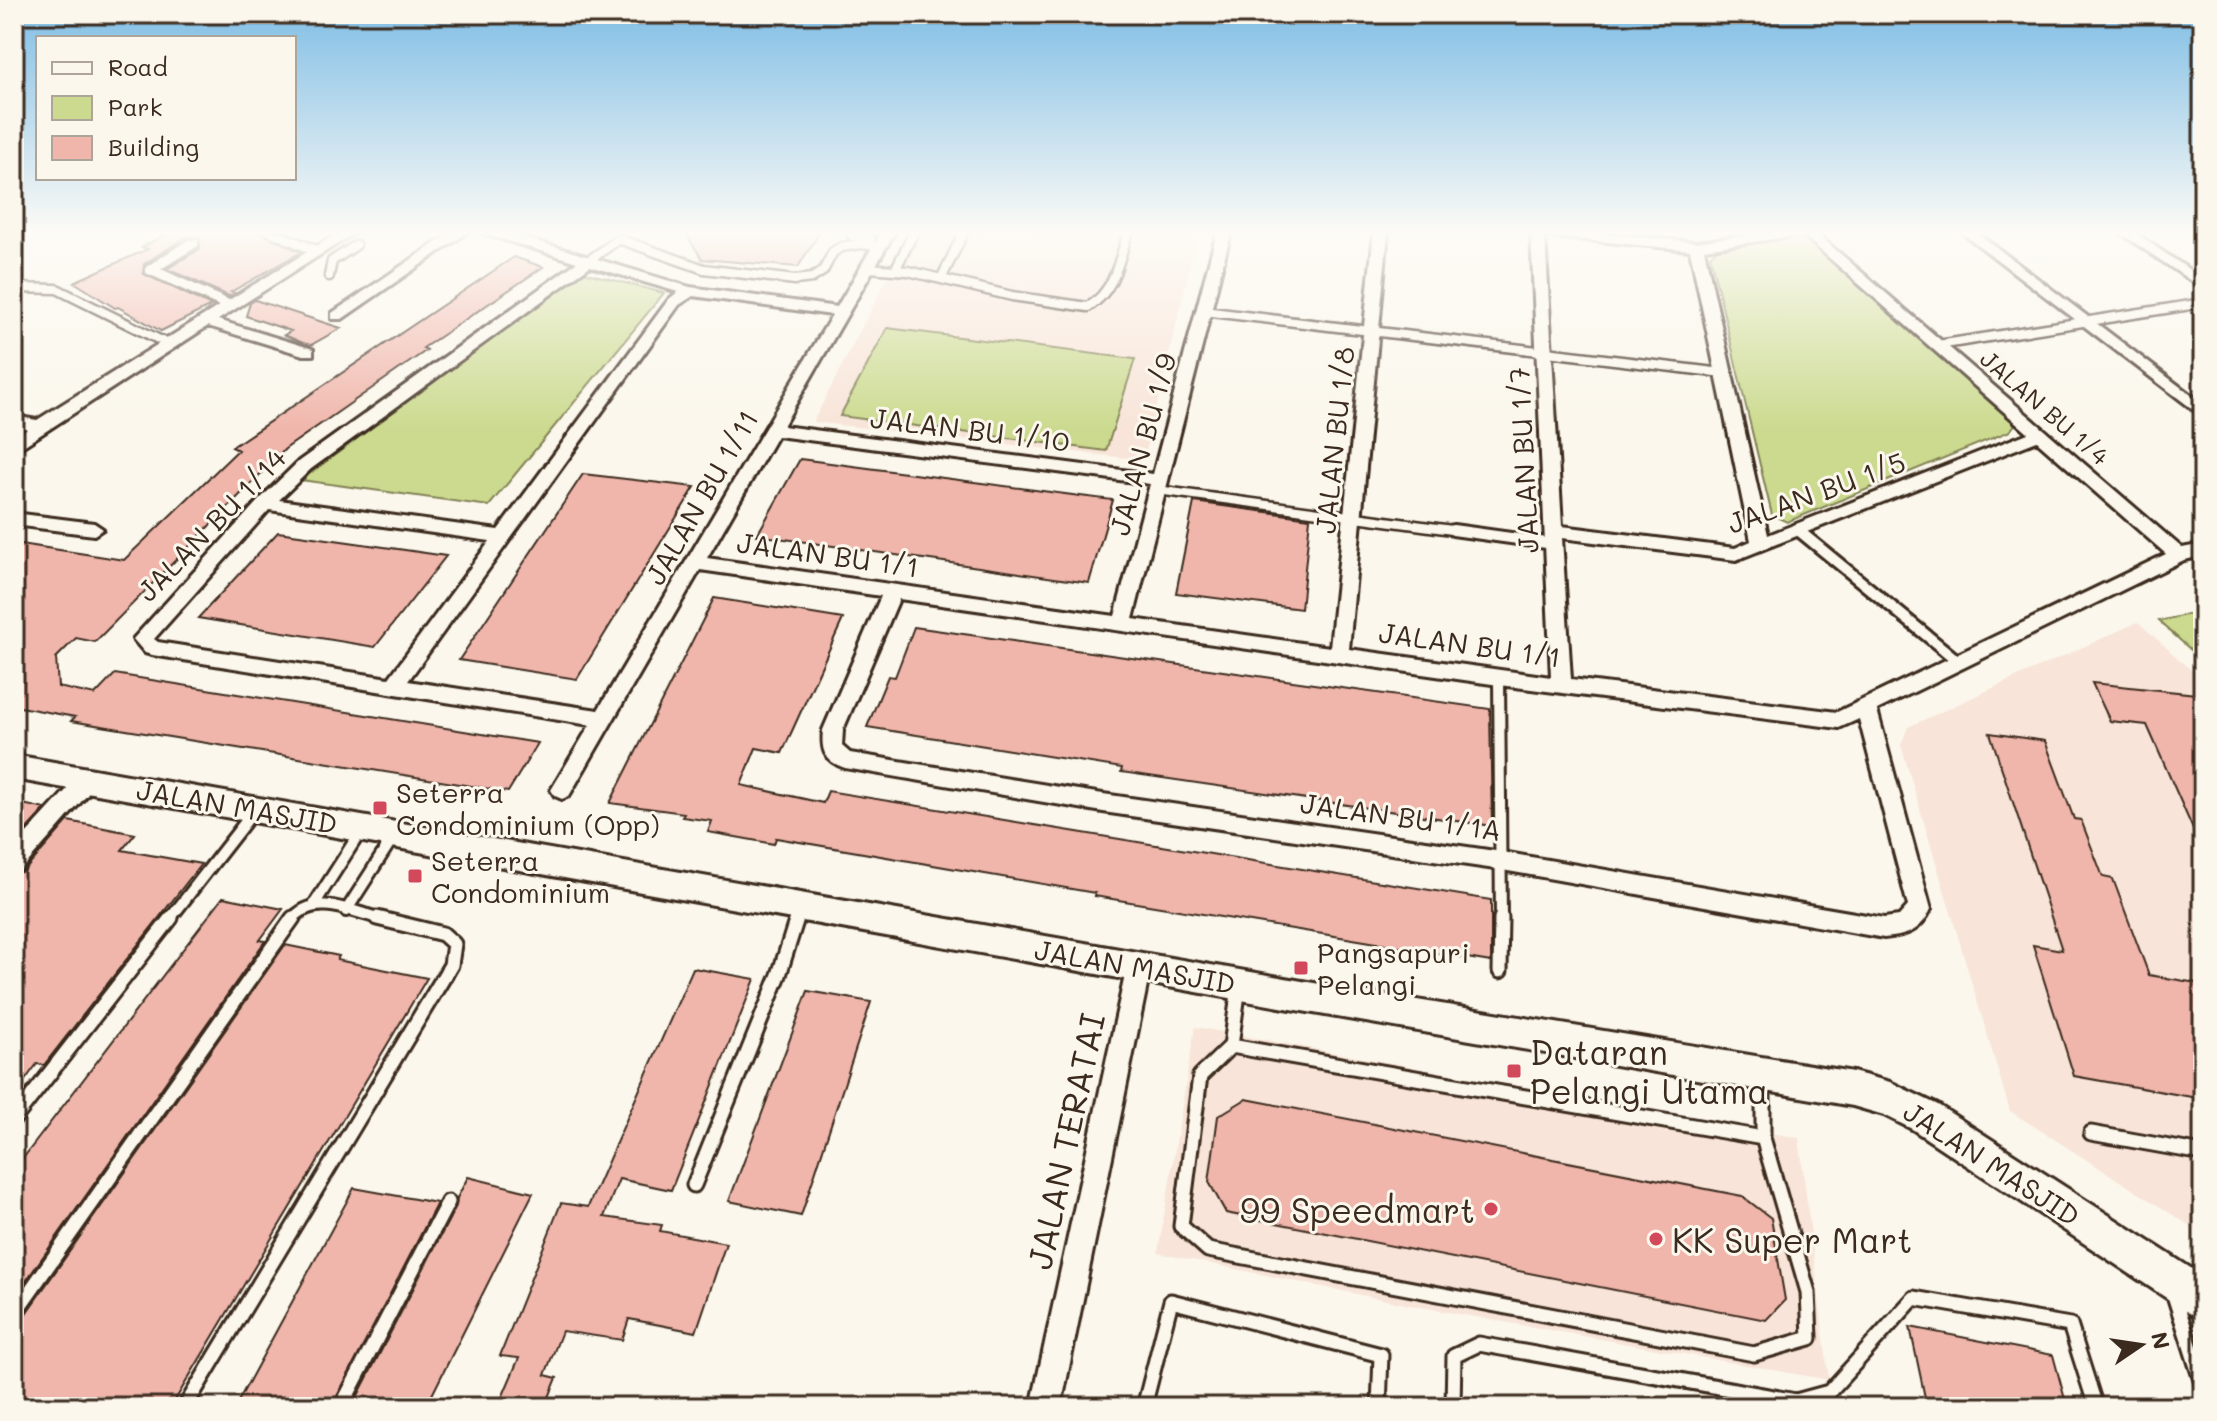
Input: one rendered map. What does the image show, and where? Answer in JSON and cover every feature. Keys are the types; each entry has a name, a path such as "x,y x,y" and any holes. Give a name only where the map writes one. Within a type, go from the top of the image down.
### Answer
{"street":[{"path":"214,298 231,306"},
{"path":"14,447 40,426 243,298"},
{"path":"337,316 363,298"},
{"name":"JALAN BU 1/14","path":"536,298 305,465 265,504 143,639 152,648 604,719"},
{"path":"394,685 499,536 679,298"},
{"path":"743,298 842,312"},
{"name":"JALAN BU 1/11","path":"562,790 850,298"},
{"name":"JALAN BU 1/9","path":"1123,623 1206,298"},
{"name":"JALAN BU 1/8","path":"1339,654 1374,298"},
{"name":"JALAN BU 1/7","path":"1542,298 1561,685"},
{"path":"1707,298 1761,545"},
{"name":"JALAN BU 1/4","path":"1884,298 2179,555"},
{"path":"2054,298 2203,412"},
{"path":"207,321 308,352"},
{"path":"14,421 40,426"},
{"name":"JALAN BU 1/10","path":"773,430 1159,485"},
{"name":"JALAN BU 1/5","path":"1553,537 1736,554 2040,434"},
{"path":"265,504 499,536"},
{"path":"14,519 94,529"},
{"name":"JALAN BU 1/1","path":"695,563 1499,678 1839,720 2179,555 2203,550"},
{"name":"JALAN BU 1/1A","path":"893,591 833,730 831,749 845,760 1103,803 1502,861 1884,928 1905,926 1920,909 1866,707"},
{"name":"JALAN MASJID","path":"14,767 1240,985 1853,1089 1890,1099 1925,1117 2203,1299"},
{"path":"14,862 88,780"},
{"name":"JALAN TERATAI","path":"1046,1407 1139,966"}],"lane":[{"path":"76,298 168,344"},
{"path":"1028,298 1088,307 1102,298"},
{"path":"1938,345 2203,303"},
{"path":"1203,311 1723,373"},
{"path":"1159,485 1353,516 1553,537"},
{"path":"1798,530 1959,662"},
{"path":"1499,678 1500,971"},
{"path":"14,1119 255,810"},
{"path":"14,1314 289,920 299,910 315,903 363,828"},
{"path":"346,911 395,834"},
{"path":"185,1407 451,965 454,944 443,934 315,903"},
{"path":"694,1185 779,975 801,908"},
{"path":"1240,985 1231,1046 1200,1076 1181,1226 1208,1250 1754,1354 1810,1338 1808,1292 1763,1138 1763,1075"},
{"path":"1231,1046 1763,1138"},
{"path":"2091,1133 2203,1153"},
{"path":"341,1407 448,1202"},
{"path":"2169,1278 2203,1386"},
{"path":"1453,1407 1454,1356 1479,1344 1796,1401 1829,1392 1914,1298 2070,1325 2096,1407"},
{"path":"1144,1407 1171,1301 1381,1355 1379,1407"}],"shaded area":[{"path":"877,298 1182,298 1144,460 813,422"},
{"path":"2138,622 2203,681 2203,1234 2010,1111 1901,745 1908,727"},
{"name":"Dataran Pelangi Utama","path":"1195,1027 1799,1138 1829,1380 1415,1306 1158,1253"}],"green space":[{"path":"547,298 660,298 489,506 301,480"},
{"path":"1720,298 1875,298 2016,423 2010,431 1787,522 1772,515"},
{"path":"887,328 1135,359 1106,451 840,416"},
{"path":"2203,611 2203,661 2159,621"}],"building":[{"path":"100,298 195,298 211,306 161,331"},
{"path":"453,298 497,298 285,449 95,642 76,638 56,658 58,687 95,695 115,674 538,743 508,792 71,721 75,717 14,706 14,543 124,560 238,450 232,447"},
{"path":"255,300 341,328 311,345 303,343 284,335 291,331 246,316 250,303"},
{"path":"800,459 1113,500 1089,583 757,535"},
{"path":"583,474 695,487 577,679 459,660"},
{"path":"1194,502 1310,518 1301,609 1176,593"},
{"path":"278,532 446,556 375,647 198,618"},
{"path":"714,598 843,619 782,753 756,748 741,785 823,803 828,791 1491,900 1491,962 1094,896 1095,893 776,838 774,844 708,832 712,821 682,817 684,813 610,803"},
{"path":"914,627 1490,709 1492,826 1121,772 1122,768 867,727 888,676 895,677"},
{"path":"2092,683 2196,694 2203,708 2203,852 2147,725 2110,721"},
{"path":"1990,733 2045,741 2074,819 2081,820 2103,877 2113,879 2149,975 2203,984 2203,1099 2074,1076 2033,945 2062,950"},
{"path":"14,802 45,809 14,843"},
{"path":"68,821 135,834 122,850 201,864 44,1065 37,1064 14,1095 14,874 24,871"},
{"path":"223,897 283,909 260,940 265,941 14,1298 14,1170"},
{"path":"285,945 339,956 337,960 427,978 171,1407 14,1407 14,1323 22,1319"},
{"path":"693,968 755,979 671,1190 619,1179 604,1217 662,1225 660,1231 726,1243 696,1332 629,1319 622,1340 562,1331 545,1375 557,1378 545,1407 498,1407 519,1358 500,1356 561,1203 588,1207"},
{"path":"808,991 871,1002 801,1216 729,1201"},
{"path":"1246,1099 1742,1196 1771,1218 1785,1300 1766,1320 1226,1213 1209,1182 1218,1116"},
{"path":"468,1177 533,1193 426,1407 352,1407 456,1206"},
{"path":"354,1188 437,1203 332,1407 235,1407"},
{"path":"1910,1327 2053,1355 2067,1407 1927,1407"}],"place":[{"name":"Seterra Condominium (Opp)","path":"380,808"},
{"name":"Seterra Condominium","path":"415,876"},
{"name":"Pangsapuri Pelangi","path":"1301,968"},
{"name":"Dataran Pelangi Utama","path":"1514,1071"},
{"name":"99 Speedmart","path":"1491,1209"},
{"name":"KK Super Mart","path":"1656,1239"}]}
